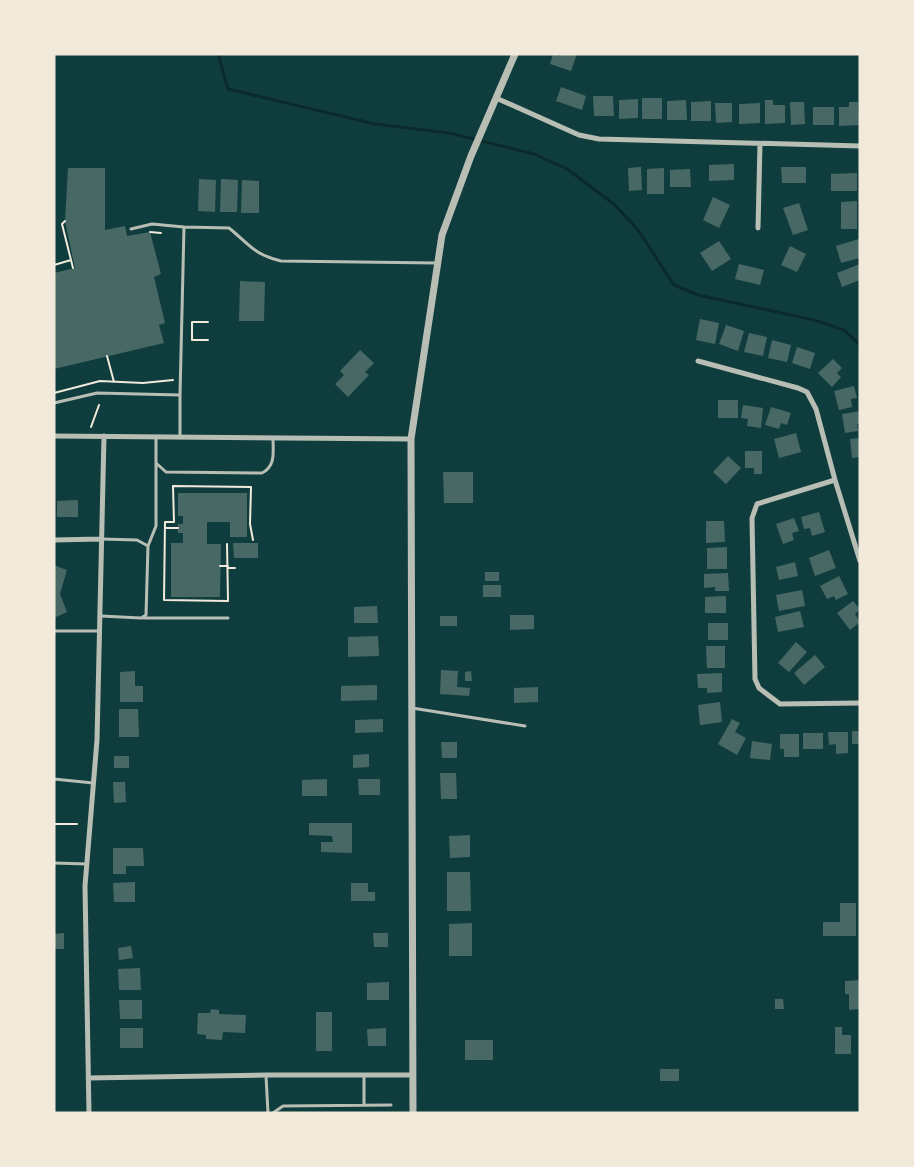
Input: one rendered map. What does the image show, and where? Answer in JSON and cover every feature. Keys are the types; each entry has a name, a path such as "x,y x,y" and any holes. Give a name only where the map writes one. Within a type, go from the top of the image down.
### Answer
{"street":[{"path":"414,1113 411,439 442,235 471,156 515,54"},
{"path":"496,98 579,135 599,139 860,146"},
{"path":"758,228 760,144"},
{"path":"698,361 807,392 816,409 860,561"},
{"path":"54,436 411,439"},
{"path":"89,1113 85,885 97,740 104,436"},
{"path":"835,480 757,504 752,518 755,679 759,687 780,704 860,703"},
{"path":"54,540 101,539"},
{"path":"88,1078 414,1075"}],"lane":[{"path":"131,229 152,224 229,228 251,249 263,256 281,261 437,263"},
{"path":"180,437 184,227"},
{"path":"54,403 97,393 180,394"},
{"path":"141,618 146,615 147,608 148,546 156,526 156,437"},
{"path":"156,463 166,472 262,473 268,470 273,461 273,438"},
{"path":"101,539 137,540 148,546"},
{"path":"99,616 228,618"},
{"path":"54,631 99,632"},
{"path":"411,708 525,726"},
{"path":"54,779 93,783"},
{"path":"54,863 87,864"},
{"path":"266,1075 270,1113 283,1106 391,1105"},
{"path":"364,1075 364,1105"}],"path":[{"path":"64,221 62,224 73,268"},
{"path":"150,232 161,233"},
{"path":"54,265 71,260"},
{"path":"208,322 192,322 192,340 208,340"},
{"path":"107,356 114,382"},
{"path":"54,393 100,381 143,383 174,380 174,371"},
{"path":"91,427 99,405"},
{"path":"227,544 228,601 164,600 164,528 165,522 174,522 173,486 251,487 250,524 253,540"},
{"path":"164,528 178,528"},
{"path":"220,566 235,567"},
{"path":"54,824 77,824"}],"building":[{"path":"553,54 560,56 561,54 577,54 571,71 550,64"},
{"path":"561,87 586,96 582,110 556,101"},
{"path":"593,96 613,96 614,116 594,116"},
{"path":"642,98 662,98 662,119 642,119"},
{"path":"638,99 638,118 619,119 619,100"},
{"path":"686,100 687,120 667,120 667,101"},
{"path":"765,100 773,100 773,105 785,105 785,123 765,124"},
{"path":"711,101 711,121 691,121 691,102"},
{"path":"790,102 804,102 805,124 791,125"},
{"path":"849,102 858,102 859,125 839,126 839,107 849,107"},
{"path":"715,103 732,103 732,122 716,123"},
{"path":"760,103 760,123 739,124 739,104"},
{"path":"813,107 834,107 834,125 813,125"},
{"path":"734,164 734,180 709,181 709,165"},
{"path":"641,167 642,190 629,191 628,168"},
{"path":"781,167 806,167 806,183 782,183"},
{"path":"68,168 105,168 105,230 125,226 127,236 150,232 161,274 154,277 165,323 159,325 164,343 54,369 54,273 75,268 65,221"},
{"path":"664,168 664,194 647,194 647,169"},
{"path":"690,169 691,187 670,187 670,170"},
{"path":"857,173 857,191 831,191 831,174"},
{"path":"199,179 216,180 215,212 198,211"},
{"path":"221,179 238,180 237,212 220,212"},
{"path":"242,180 259,181 259,213 241,213"},
{"path":"713,197 730,205 719,228 703,220"},
{"path":"857,201 857,229 841,229 841,202"},
{"path":"799,203 808,230 793,235 783,208"},
{"path":"859,239 860,258 841,263 836,246"},
{"path":"719,241 731,259 712,271 700,253"},
{"path":"790,246 806,254 797,272 781,265"},
{"path":"739,264 764,270 760,285 735,279"},
{"path":"860,264 860,280 842,287 837,273"},
{"path":"240,281 265,282 264,321 239,321"},
{"path":"700,319 719,323 715,344 696,340"},
{"path":"726,325 744,331 738,351 719,344"},
{"path":"749,333 767,337 763,356 744,352"},
{"path":"772,340 791,345 787,362 768,358"},
{"path":"797,347 815,353 810,369 792,363"},
{"path":"360,350 374,363 365,372 369,375 348,397 335,384 344,375 340,371"},
{"path":"833,359 842,368 837,373 841,377 832,387 818,373"},
{"path":"854,386 857,398 851,399 852,407 839,410 834,391"},
{"path":"718,400 738,400 738,418 718,418"},
{"path":"743,405 763,408 761,428 747,426 748,419 741,418"},
{"path":"771,407 791,413 787,425 781,423 779,429 765,425"},
{"path":"860,411 858,431 845,433 842,414"},
{"path":"796,433 801,452 779,458 774,439"},
{"path":"860,438 860,457 852,458 850,439"},
{"path":"745,451 762,451 762,474 754,474 754,468 745,468"},
{"path":"728,456 741,468 726,484 713,472"},
{"path":"443,472 473,472 473,503 444,503"},
{"path":"178,493 247,493 247,537 230,537 230,522 207,522 207,544 221,544 220,597 171,597 171,543 183,543 183,533 178,533 178,524 183,524 183,516 178,516"},
{"path":"78,500 78,517 57,517 57,501"},
{"path":"819,512 825,532 812,536 810,528 804,529 801,517"},
{"path":"794,518 799,531 792,533 794,540 783,544 776,524"},
{"path":"706,521 724,521 725,542 706,543"},
{"path":"233,543 258,543 258,558 234,558"},
{"path":"727,547 727,569 707,569 707,548"},
{"path":"829,550 836,568 815,576 809,558"},
{"path":"795,562 798,576 779,580 776,567"},
{"path":"54,565 67,570 60,594 67,612 54,618"},
{"path":"485,572 499,572 499,581 485,581"},
{"path":"728,573 729,591 715,591 715,587 704,588 704,574"},
{"path":"839,576 848,594 836,600 834,596 827,599 820,586"},
{"path":"483,585 501,585 501,597 483,597"},
{"path":"802,590 805,606 779,611 776,595"},
{"path":"726,596 726,613 705,613 705,597"},
{"path":"853,601 860,609 855,614 860,622 850,630 837,613"},
{"path":"377,606 378,623 354,623 354,607"},
{"path":"800,611 804,627 778,632 775,617"},
{"path":"510,615 534,615 534,629 510,630"},
{"path":"440,616 457,616 457,626 440,626"},
{"path":"708,623 728,623 728,640 708,640"},
{"path":"378,636 379,656 348,657 348,637"},
{"path":"796,642 807,652 789,672 778,663"},
{"path":"706,646 725,646 725,668 707,668"},
{"path":"815,655 825,667 804,685 794,673"},
{"path":"441,670 458,671 457,687 470,688 469,696 440,694"},
{"path":"135,671 135,686 143,686 143,702 120,702 120,672"},
{"path":"471,671 472,681 465,681 465,672"},
{"path":"722,673 722,692 707,693 707,688 698,688 697,674"},
{"path":"377,685 377,700 341,701 341,686"},
{"path":"538,687 538,702 514,703 514,688"},
{"path":"720,702 722,722 700,725 698,705"},
{"path":"119,709 138,709 139,737 119,737"},
{"path":"383,719 383,732 355,733 355,720"},
{"path":"732,719 740,723 735,732 746,738 737,755 718,744"},
{"path":"852,731 860,731 860,744 852,744"},
{"path":"828,732 848,732 848,753 836,754 836,744 829,745"},
{"path":"803,733 823,733 823,749 803,749"},
{"path":"780,734 799,734 799,757 784,757 784,749 780,749"},
{"path":"752,741 772,744 770,760 750,758"},
{"path":"441,742 457,742 457,758 442,758"},
{"path":"369,754 369,767 353,768 353,755"},
{"path":"114,756 129,756 129,768 114,768"},
{"path":"440,773 456,773 457,799 441,799"},
{"path":"327,779 327,796 302,796 302,780"},
{"path":"358,779 380,779 380,795 359,795"},
{"path":"113,782 125,782 126,802 114,803"},
{"path":"309,823 352,823 352,853 321,852 321,842 333,842 332,836 309,835"},
{"path":"470,835 470,857 450,858 449,836"},
{"path":"113,848 143,848 144,866 126,866 126,874 113,874"},
{"path":"447,872 470,872 471,911 447,911"},
{"path":"135,882 135,902 114,902 113,883"},
{"path":"351,883 368,883 368,892 375,892 375,901 351,901"},
{"path":"840,903 856,903 856,936 823,936 823,922 840,922"},
{"path":"472,923 472,956 449,956 449,924"},
{"path":"64,933 64,949 54,949 54,934"},
{"path":"373,933 388,933 388,947 374,947"},
{"path":"131,946 133,958 119,960 118,948"},
{"path":"140,968 141,990 119,990 118,969"},
{"path":"860,980 860,1009 849,1010 849,994 845,994 845,981"},
{"path":"389,982 389,1000 367,1000 367,983"},
{"path":"775,999 783,999 784,1009 775,1009"},
{"path":"119,1000 142,1000 142,1019 120,1019"},
{"path":"211,1009 219,1010 219,1014 246,1015 245,1033 223,1032 222,1040 206,1039 206,1035 197,1034 198,1013 210,1013"},
{"path":"316,1012 332,1012 332,1051 316,1051"},
{"path":"835,1027 842,1027 842,1035 851,1035 851,1054 835,1054"},
{"path":"120,1028 143,1028 143,1048 120,1048"},
{"path":"386,1028 386,1046 368,1046 367,1029"},
{"path":"465,1040 493,1040 493,1060 465,1060"},
{"path":"660,1069 679,1069 679,1081 660,1081"}],"waterway":[{"path":"218,54 228,89 375,124 449,133 534,154 567,169 615,205 638,230 674,285 698,295 814,320 844,330 860,345"}]}
